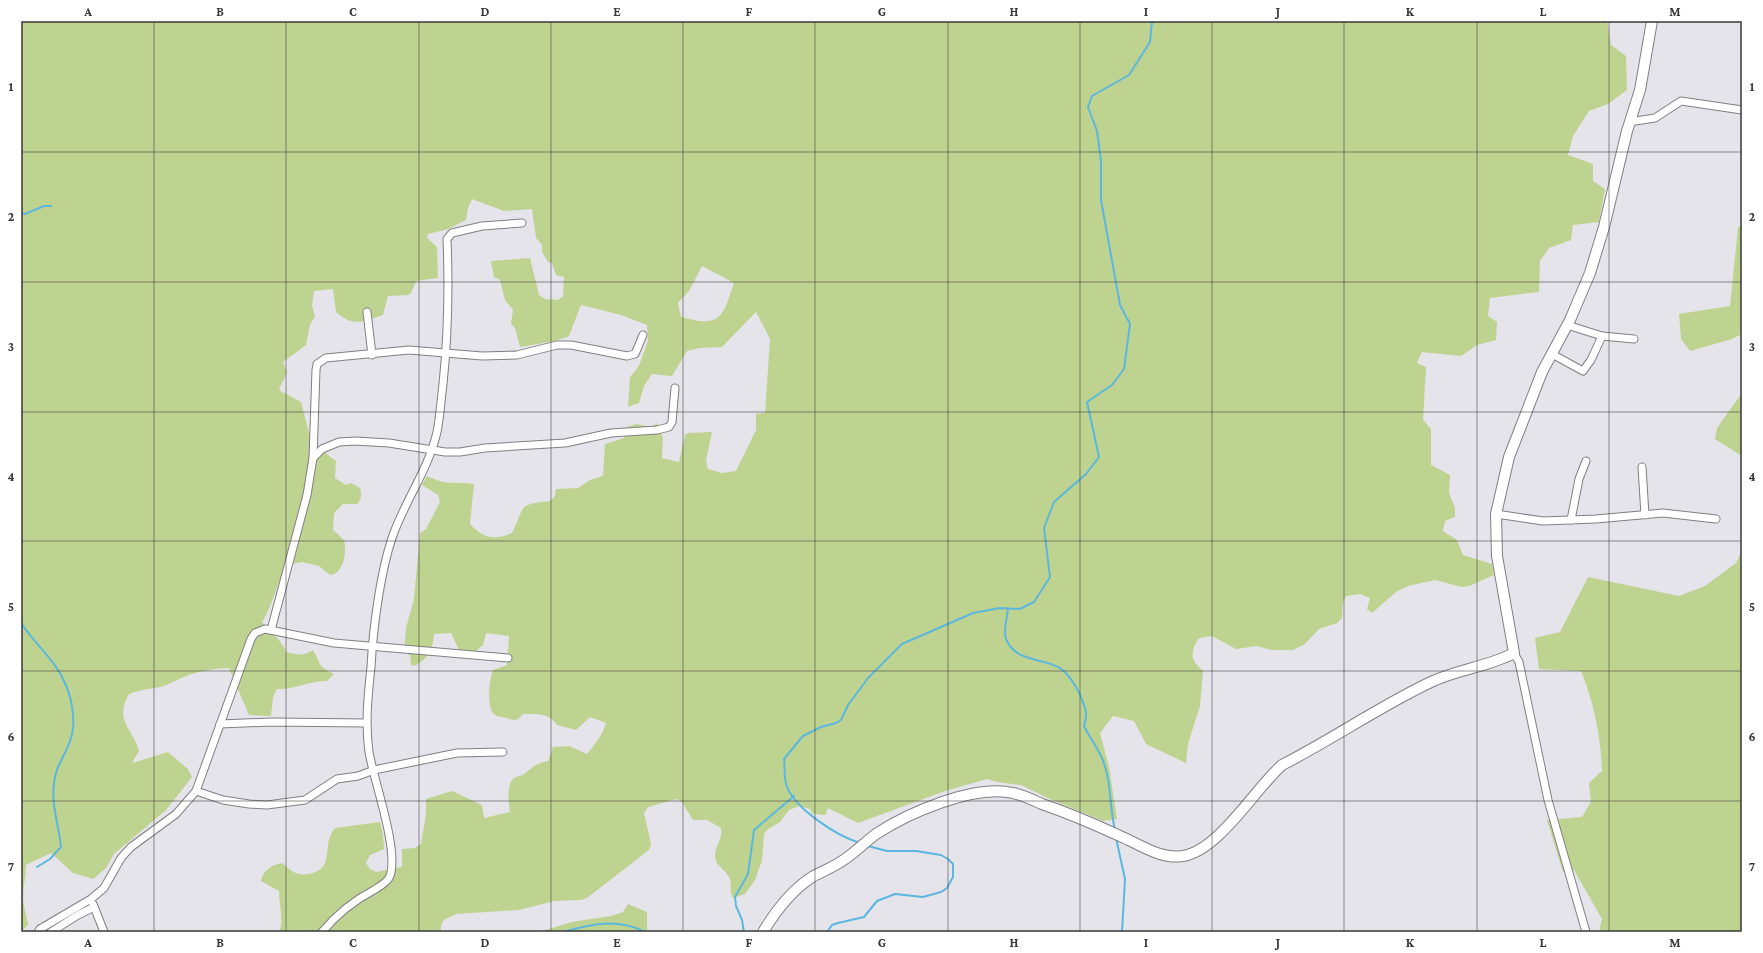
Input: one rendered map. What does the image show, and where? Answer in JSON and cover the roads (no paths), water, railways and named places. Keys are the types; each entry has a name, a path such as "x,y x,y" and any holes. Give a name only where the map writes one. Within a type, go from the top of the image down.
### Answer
{"main road":[{"path":"763,932 801,885 835,866 876,835 910,815 953,798 989,792 1013,793 1098,826 1166,856 1183,856 1197,852 1206,846 1235,818 1270,776 1282,765 1421,687 1446,675 1504,659 1514,654 1497,556 1496,514 1509,457 1542,372 1567,325 1590,273 1604,227 1629,122 1640,90 1652,21"}],"street":[{"path":"1629,122 1655,118 1681,101 1742,110"},
{"path":"322,932 335,917 349,905 386,882 390,875 392,864 389,835 370,753 366,723 372,646 384,572 392,539 406,505 419,482 432,450 437,432 446,352 448,293 447,239 449,235 482,226 522,223"},
{"path":"367,312 372,355"},
{"path":"1567,325 1602,336 1634,339"},
{"path":"271,630 307,495 313,458 317,364 326,358 372,355 409,350 482,356 517,355 556,345 571,345 620,356 632,356 637,351 643,335"},
{"path":"1552,354 1583,371 1591,360 1602,336"},
{"path":"313,458 322,449 339,442 355,441 389,443 432,450 460,452 485,448 565,444 611,434 664,428 669,427 672,422 674,388"},
{"path":"1571,520 1579,479 1586,461"},
{"path":"1642,467 1645,515"},
{"path":"1496,514 1543,521 1662,514 1716,519"},
{"path":"38,932 40,929 91,899 104,888 121,858 131,847 176,814 196,791 251,639 260,629 271,630 319,641 508,658"},
{"path":"1514,654 1519,662 1548,800 1586,932"},
{"path":"220,724 271,722 366,723"},
{"path":"196,791 223,800 267,805 294,800 305,800 337,779 358,776 374,770 457,753 503,752"},
{"path":"91,899 104,932"},
{"path":"51,932 78,914 94,907"}],"waterway":[{"path":"860,843 828,828 797,802 790,793 786,784 784,759 803,736 821,727 841,720 848,705 868,678 902,644 973,613 1000,608 1020,609 1034,602 1050,577 1044,528 1054,502 1086,474 1099,457 1087,402 1112,385 1124,369 1130,324 1120,305 1101,200 1101,161 1097,131 1088,107 1092,96 1129,75 1150,42 1152,21"},
{"path":"21,213 25,214 44,206 51,206"},
{"path":"1008,609 1005,632 1006,639 1011,647 1024,657 1057,666 1069,676 1080,694 1086,712 1084,726 1105,765 1109,783 1115,830"},
{"path":"21,623 59,672 69,693 73,718 72,734 56,772 53,792 54,808 61,847 50,859 37,867"},
{"path":"744,932 742,920 736,906 735,897 748,874 754,830 794,796"},
{"path":"1116,838 1125,879 1122,932"},
{"path":"827,932 832,925 864,917 877,901 895,894 923,897 941,892 947,888 953,877 953,864 941,855 916,851 887,851 868,846"},
{"path":"563,932 604,924 625,925 645,932"}]}
